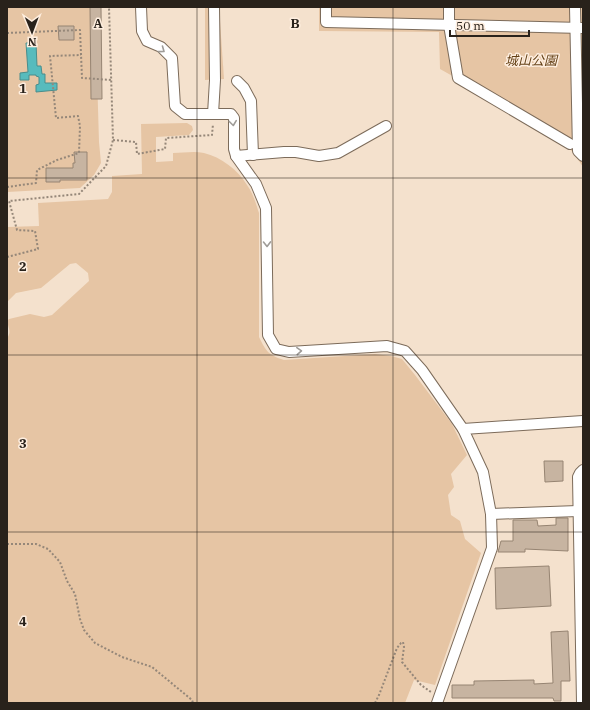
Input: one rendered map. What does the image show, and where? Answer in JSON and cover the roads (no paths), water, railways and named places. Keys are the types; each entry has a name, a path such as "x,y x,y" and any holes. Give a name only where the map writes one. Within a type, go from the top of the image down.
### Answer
{"street":[{"path":"141,7 142,31 146,41 161,47 172,58 175,106 185,114 231,114 234,118 234,149 236,156 256,184 266,208 268,335 276,349 290,352 387,346 405,351 422,370 463,429 483,472 491,514 492,548 438,700"},
{"path":"213,114 215,80 214,7"},
{"path":"326,7 326,22 579,28"},
{"path":"449,7 449,25 458,78 570,144"},
{"path":"575,7 579,28 578,151 583,156"},
{"path":"237,81 244,88 251,100 253,155"},
{"path":"236,156 296,152 320,156 338,153 386,126"},
{"path":"463,429 583,422"},
{"path":"582,703 578,477 583,470"},
{"path":"491,514 578,511"}],"water":[{"path":"26,43 36,43 37,66 41,66 42,74 45,74 45,83 57,83 57,90 36,92 36,85 39,84 39,77 36,75 29,75 29,80 20,80 20,73 28,72"}],"park label":[{"name":"城山公園","path":"531,60"}]}
